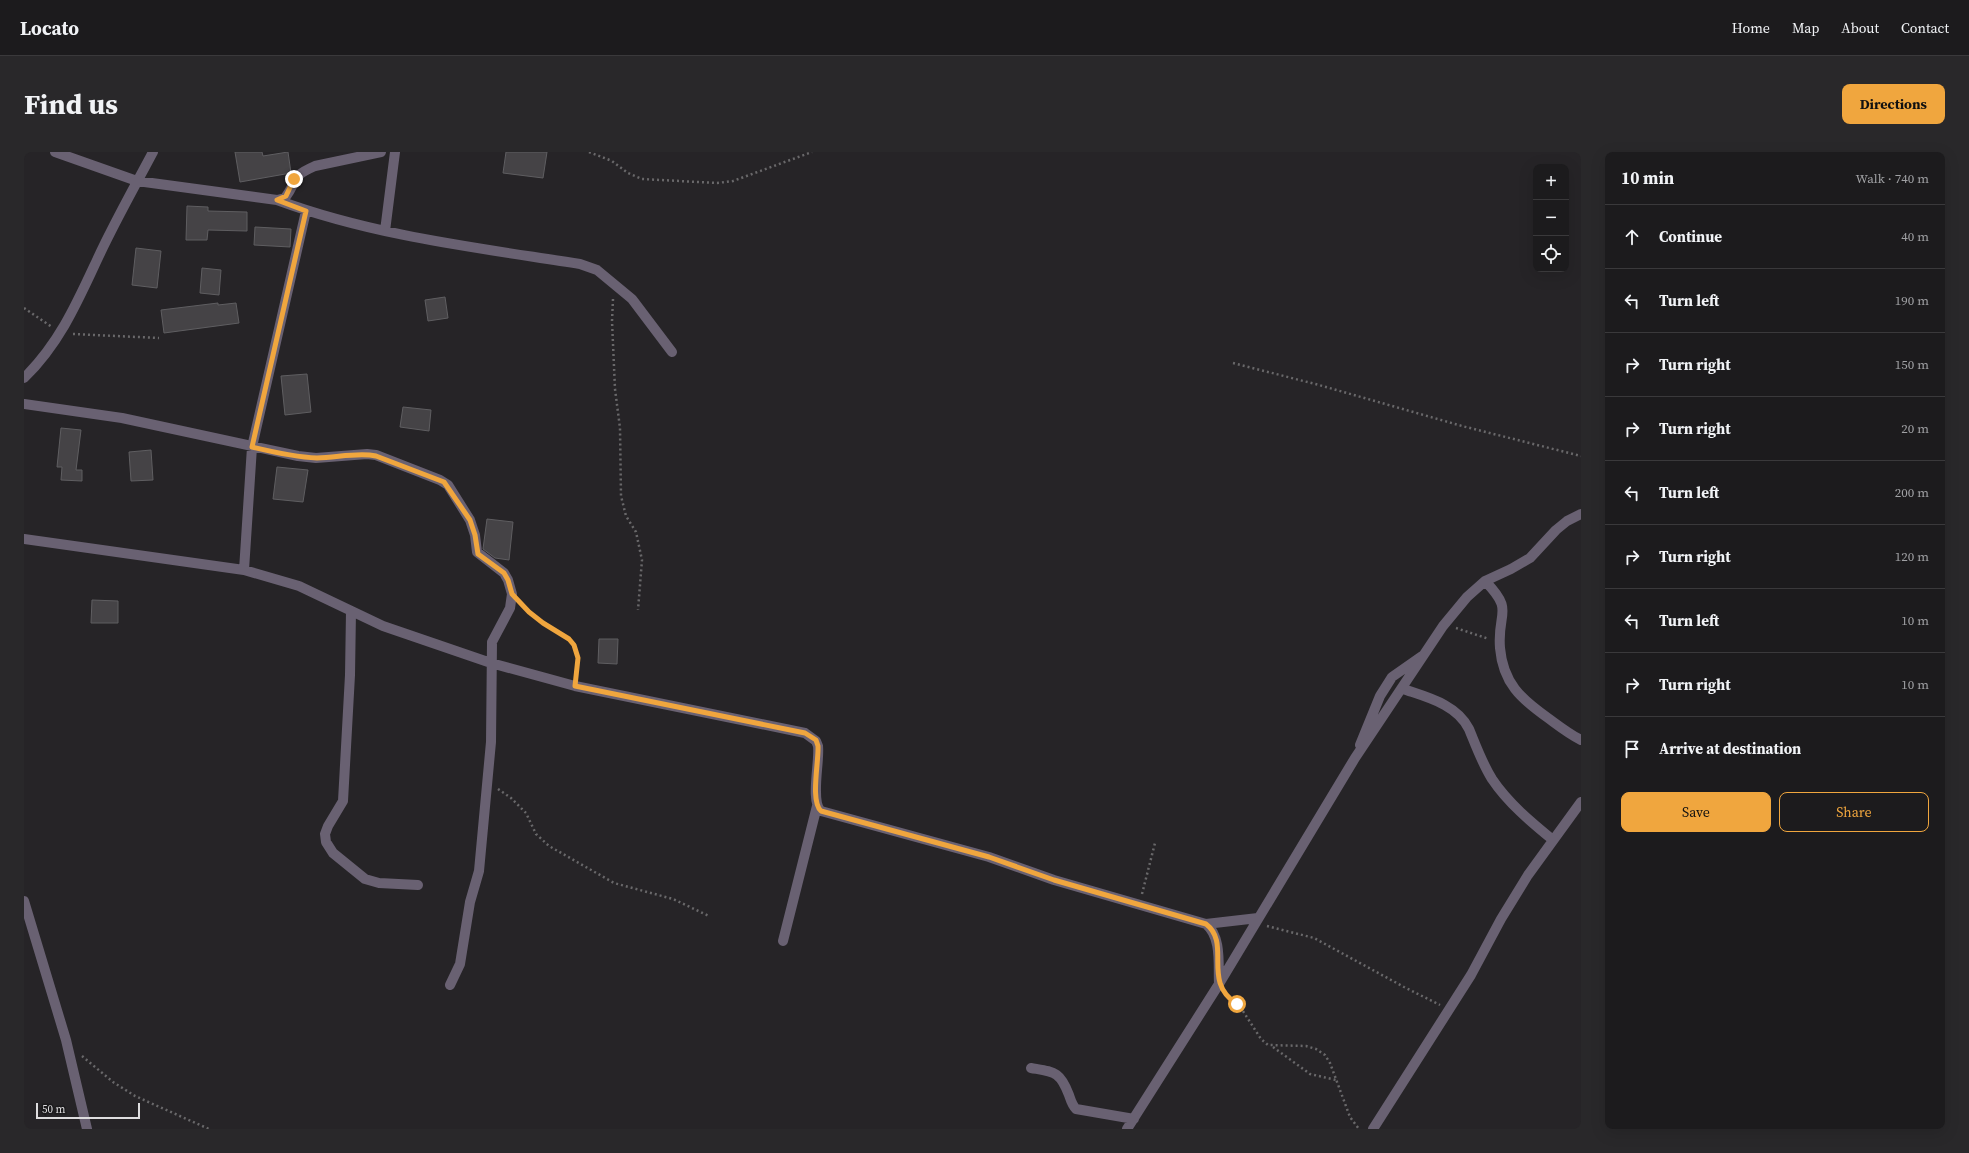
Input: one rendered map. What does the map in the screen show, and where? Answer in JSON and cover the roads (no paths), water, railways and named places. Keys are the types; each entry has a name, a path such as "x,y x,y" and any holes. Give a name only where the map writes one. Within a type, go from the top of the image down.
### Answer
{"street":[{"path":"55,152 137,181 277,200 306,211 385,231 455,245 580,264 598,270 632,299 672,352"},
{"path":"24,378 43,358 61,333 80,300 98,259 153,152"},
{"path":"277,200 285,198 294,179 307,169 381,152"},
{"path":"385,231 395,152"},
{"path":"244,570 252,447 306,211"},
{"path":"24,404 122,418 252,447 310,457 376,456 444,482 470,520 475,535 478,554 504,573 508,580 512,594 510,608 492,642 492,742 478,871 470,902 460,964 450,985"},
{"path":"1127,1129 1219,984 1355,758 1444,626 1467,597 1485,581 1530,558 1556,530 1567,521 1581,514"},
{"path":"24,539 244,570 299,586 383,626 491,664 575,686 805,733 816,740 818,746 817,806 783,941"},
{"path":"1485,581 1497,594 1503,607 1500,644 1501,656 1508,678 1522,699 1562,729 1581,740"},
{"path":"351,611 350,674 343,800 328,826 325,834 326,842 333,853 365,879 379,883 418,885"},
{"path":"1355,758 1366,728 1387,683 1398,672 1425,654"},
{"path":"1402,689 1440,702 1462,718 1468,728 1483,764 1494,781 1529,820 1553,840"},
{"path":"1373,1129 1471,975 1501,919 1528,875 1581,802"},
{"path":"817,806 821,811 989,857 1054,880 1206,924 1256,921"},
{"path":"24,901 66,1040 87,1129"},
{"path":"1206,924 1213,930 1217,944 1219,984"},
{"path":"1031,1068 1047,1071 1060,1077 1063,1080 1072,1104 1076,1109 1134,1119"}]}
